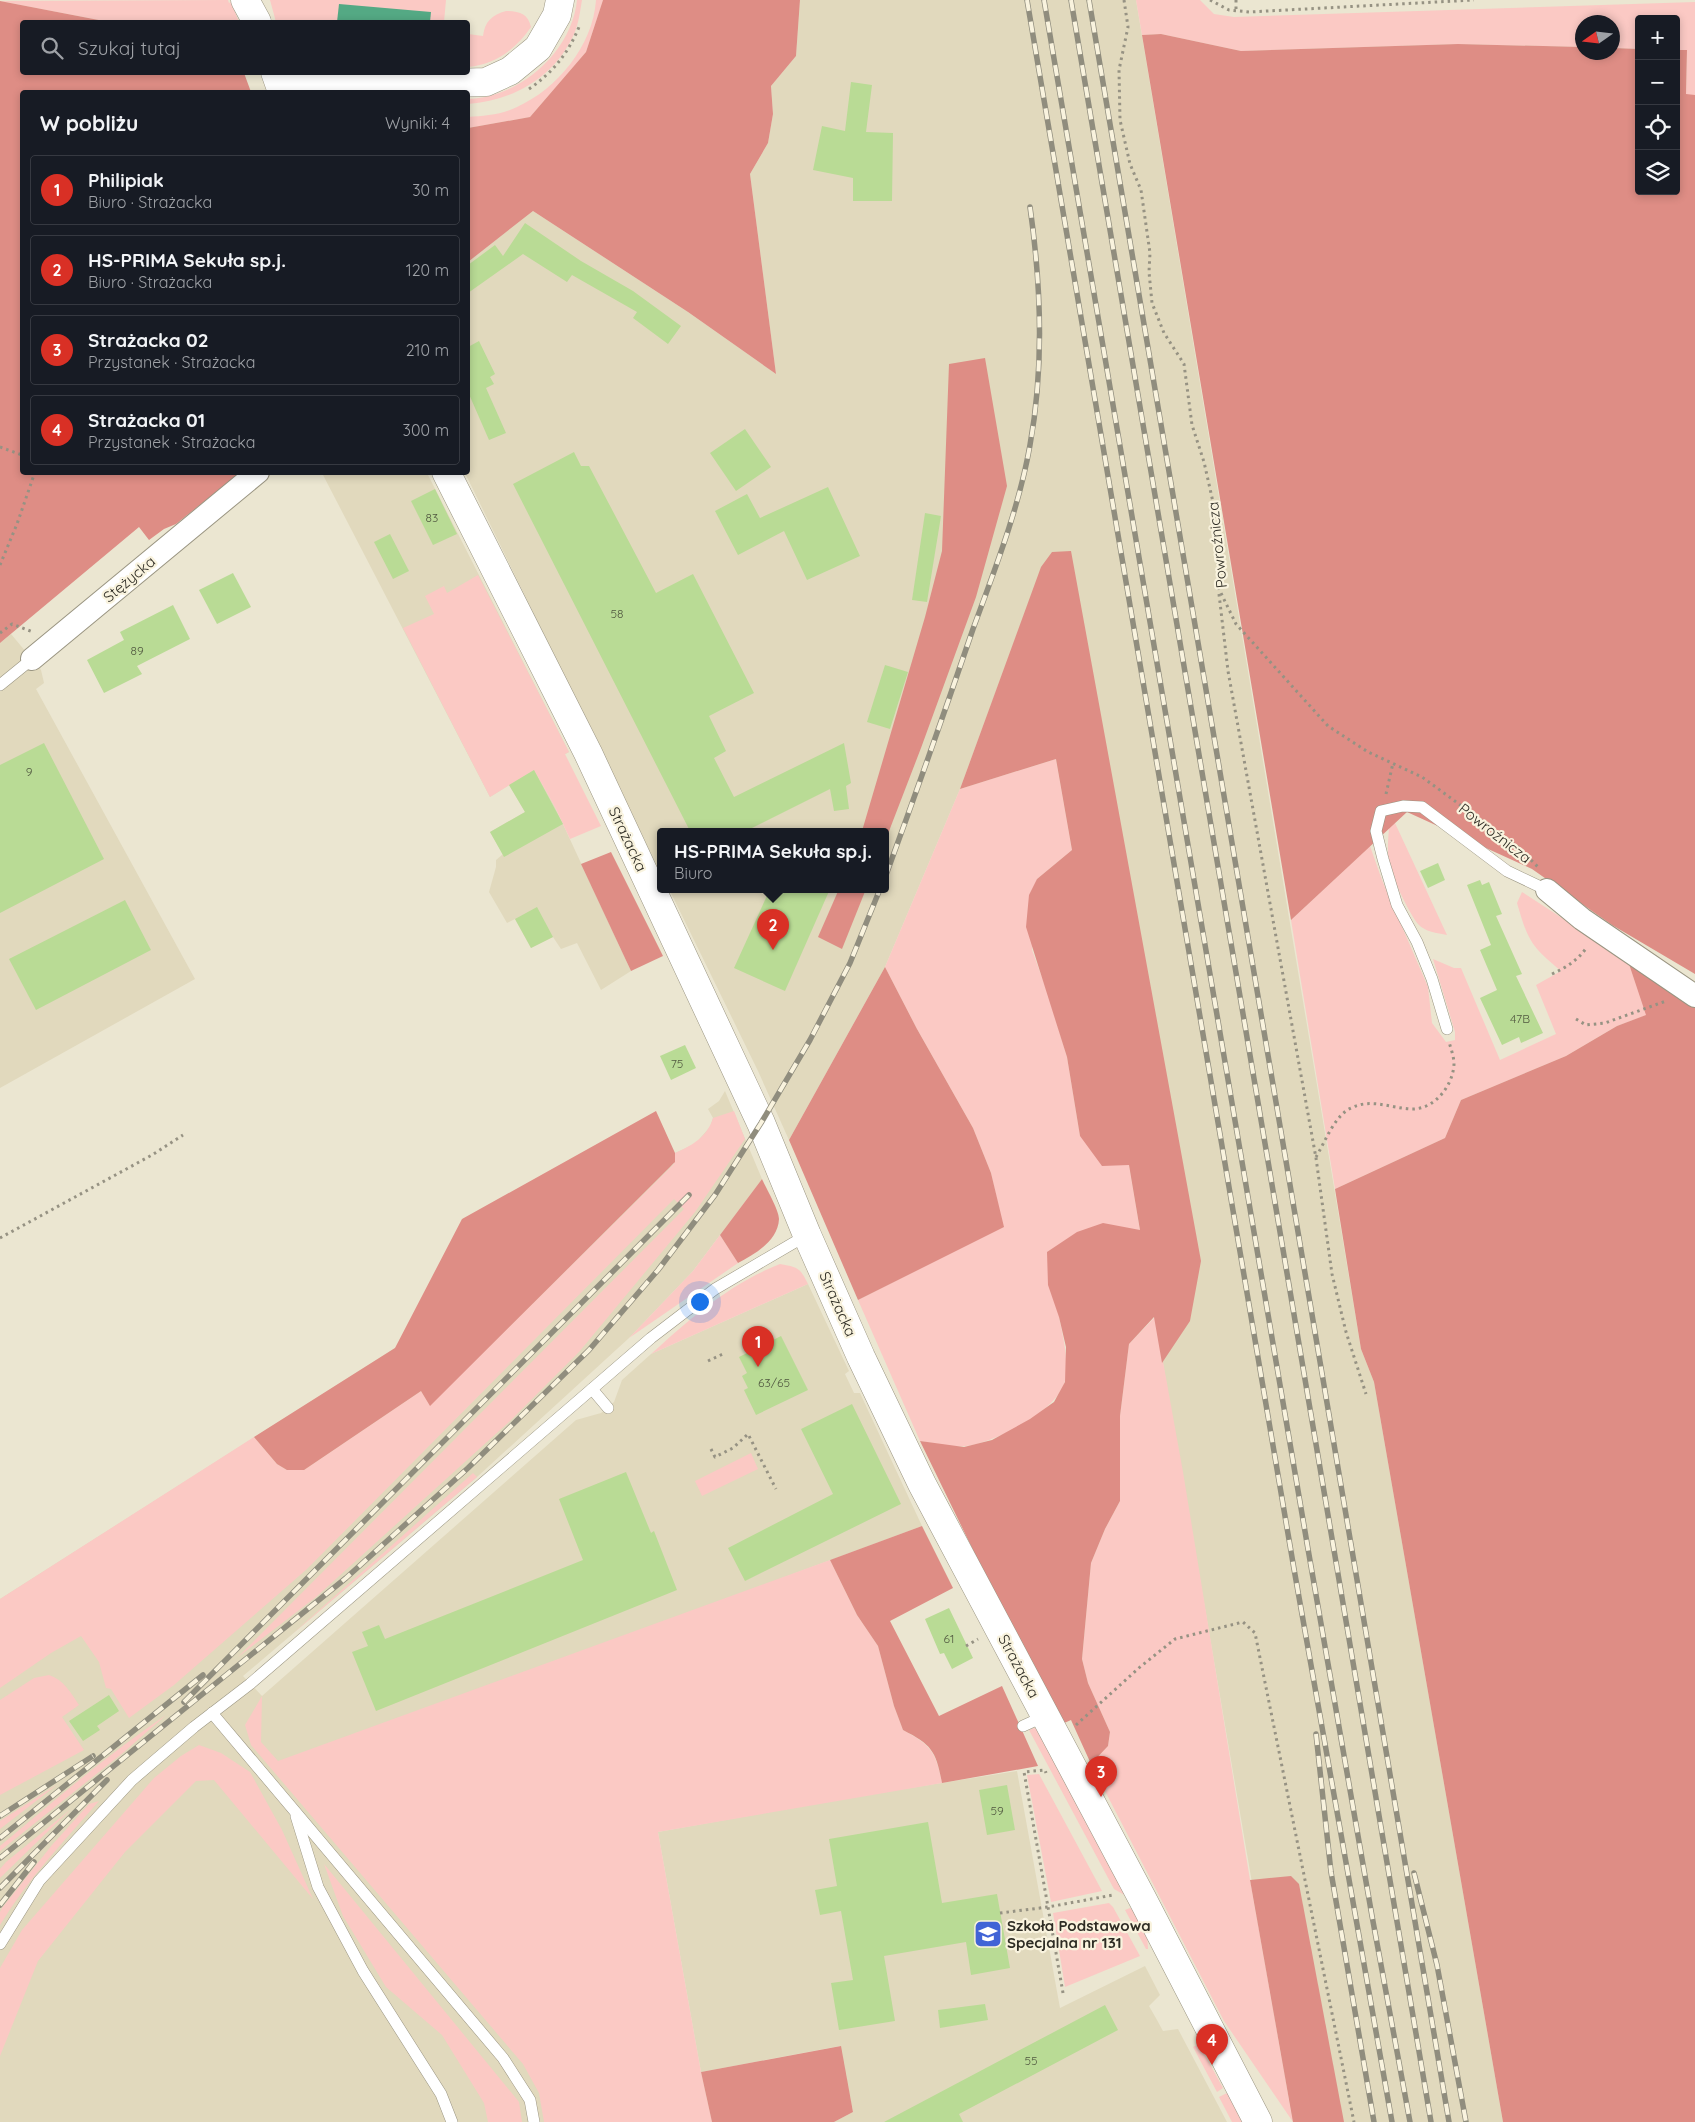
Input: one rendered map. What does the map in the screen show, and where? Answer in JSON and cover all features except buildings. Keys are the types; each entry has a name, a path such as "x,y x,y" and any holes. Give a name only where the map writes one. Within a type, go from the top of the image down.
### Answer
{"main road":[{"path":"279,85 335,81 417,84 486,82 510,71 538,48 557,15 560,0"},
{"name":"Strażacka","path":"448,475 592,762 762,1123 807,1234 861,1357 1034,1721 1058,1741 1258,2122"}],"street":[{"name":"Stężycka","path":"32,660 254,475"},
{"path":"1547,890 1599,930 1691,993"}],"lane":[{"name":"Stężycka","path":"0,685 32,660"},
{"path":"1447,1029 1432,979 1417,942 1398,905 1383,858 1376,831 1381,811 1403,806 1422,807 1507,871 1547,890"},
{"path":"0,1944 39,1881 132,1780 250,1684 592,1388 691,1306 749,1268 807,1234"},
{"path":"592,1388 608,1408"},
{"path":"212,1713 503,2058 530,2100 534,2122"},
{"path":"294,1810 318,1887 363,1971 441,2094 452,2122"}],"path":[{"name":"Powroźnicza","path":"1124,0 1128,27 1119,70 1120,120 1130,164 1141,190 1150,253 1149,272 1152,303 1164,333 1184,364 1192,425 1204,462 1215,511 1219,589 1236,624 1328,726 1368,752 1422,777 1519,848 1542,872 1547,890"},
{"path":"1210,0 1217,5 1236,11 1474,0"},
{"path":"1236,0 1236,11"},
{"path":"0,446 20,454"},
{"path":"0,566 17,524 33,475"},
{"path":"1219,589 1230,681 1316,1158 1332,1274 1346,1332 1366,1394"},
{"path":"0,633 12,624 53,642"},
{"path":"1381,811 1393,763"},
{"path":"1552,974 1567,967 1580,956 1599,930"},
{"path":"1576,1020 1586,1025 1605,1023 1691,993"},
{"path":"1316,1158 1338,1120 1350,1108 1369,1103 1413,1109 1431,1104 1447,1090 1454,1064 1447,1029"},
{"path":"0,1238 152,1156 183,1135"},
{"path":"708,1361 722,1354"},
{"path":"711,1449 715,1457 733,1448 748,1434 776,1489"},
{"path":"1058,1741 1140,1667 1176,1639 1243,1622 1255,1633 1354,2122"},
{"path":"1050,1778 1045,1770 1024,1772 1063,1993"},
{"path":"1108,1887 1116,1901"},
{"path":"1000,1913 1113,1896"}],"shaded area":[{"path":"228,0 229,3 231,2 238,20 99,20 0,1"},
{"path":"270,0 446,0 444,20 275,20"},
{"path":"577,0 582,0 574,34 556,63 544,74 516,92 501,98 470,104 470,99 487,97 506,90 524,81 540,69 554,54 565,37 573,19"},
{"path":"596,0 603,0 586,52 530,117 470,128 470,117 492,115 511,110 546,89 559,77 580,49 588,34"},
{"path":"603,0 800,0 796,56 771,86 773,114 768,143 750,174 776,374 688,312 533,211 470,260 470,128 530,117 586,52"},
{"path":"800,0 1136,0 1361,1349 1374,1382 1503,2122 1293,2122 1129,1165 1028,604 960,789 885,967 789,1140 758,1071 671,893 889,893 889,828 657,828 657,866 466,475 470,475 470,260 533,211 688,312 776,374 750,174 768,143 773,114 771,86 796,56"},
{"path":"1136,0 1200,0 1214,14 1234,17 1695,2 1695,95 1686,95 1687,50 1680,50 1680,15 1635,15 1635,49 1620,48 1620,15 1575,15 1575,47 1458,44 1241,51 1161,34 1142,35"},
{"path":"0,1 99,20 20,20 20,75 245,75 250,90 20,90 20,475 237,475 176,524 164,529 149,540 139,527 0,643"},
{"path":"339,4 431,12 430,20 337,20"},
{"path":"506,11 523,14 528,19 531,27 519,42 504,55 487,63 470,67 470,34 483,36 485,26 497,14"},
{"path":"1161,34 1241,51 1458,44 1575,47 1575,60 1620,60 1620,48 1635,49 1635,195 1680,195 1680,50 1687,50 1686,94 1695,95 1695,974 1612,925 1532,869 1407,812 1291,920 1142,35"},
{"path":"985,358 1007,486 976,597 889,831 889,828 863,828 925,617 942,551 949,364"},
{"path":"323,475 428,475 569,752 535,771 555,807 631,971 601,990 577,943 561,949 553,937 531,948 515,919 507,923 489,892 496,860 503,854 490,832 525,812 509,785 490,797"},
{"path":"1071,551 1201,1261 1190,1321 1162,1363 1154,1317 1129,1344 1120,1416 1120,1501 1105,1529 1091,1563 1082,1659 1088,1683 1110,1732 1108,1746 1091,1764 1071,1720 1062,1724 1046,1700 920,1441 964,1447 992,1440 1030,1419 1054,1402 1065,1382 1066,1347 1059,1317 1048,1285 1047,1252 1077,1232 1103,1223 1140,1230 1129,1165 1102,1166 1080,1136 1067,1057 1026,927 1029,895 1037,879 1072,850 1056,759 960,789 1041,567 1052,552"},
{"path":"478,575 569,752 565,754 601,826 570,839 555,807 534,770 490,797 403,628 434,614 425,596 444,586 447,593"},
{"path":"11,634 41,670 44,683 36,689 195,979 0,1088 0,643"},
{"path":"1056,759 1072,850 1037,879 1032,950 1048,994 1067,1057 1080,1136 1129,1165 1140,1230 1059,1317 1065,1349 1066,1373 1060,1392 1051,1403 1023,1424 978,1444 955,1446 920,1441 858,1300 1003,1226 991,1173 973,1128 917,1029 885,967 960,789"},
{"path":"1395,823 1447,935 1431,932 1421,927 1414,919 1401,895 1388,860 1389,828"},
{"path":"1370,846 1382,880 1428,987 1432,1023 1446,1042 1455,1040 1455,1032 1433,959 1454,968 1461,968 1500,1060 1556,1034 1536,985 1561,971 1537,949 1528,935 1517,903 1522,892 1628,961 1647,1015 1617,1026 1566,1056 1461,1100 1445,1138 1335,1189 1291,920"},
{"path":"611,852 663,956 631,971 581,864"},
{"path":"837,893 864,893 842,949 818,937"},
{"path":"1628,961 1695,1006 1695,2122 1503,2122 1374,1382 1361,1349 1335,1189 1445,1138 1461,1100 1566,1056 1617,1026 1646,1015"},
{"path":"885,967 917,1029 973,1128 991,1173 1004,1227 858,1300 789,1140"},
{"path":"725,1091 762,1179 693,1271 629,1338 477,1477 243,1676 262,1696 576,1420 601,1413 614,1402 622,1380 651,1354 808,1284 849,1371 845,1374 854,1393 860,1393 922,1526 723,1600 541,2072 558,2122 0,2122 0,1599 395,1348 674,1164 675,1153 695,1144 710,1127 713,1118 708,1109 719,1101"},
{"path":"656,1111 675,1153 675,1162 430,1406 421,1391 304,1470 287,1470 277,1464 254,1437 395,1348 462,1219"},
{"path":"734,1111 745,1139 695,1212 579,1352 510,1421 316,1597 238,1657 684,1209 674,1199 307,1569 174,1685 129,1718 111,1689 106,1688 99,1662 81,1636 51,1653 0,1688 0,1599 254,1437 277,1464 287,1470 304,1470 421,1391 430,1405 674,1164 675,1153 698,1140 707,1130 713,1118"},
{"path":"762,1179 777,1210 778,1227 775,1234 764,1246 738,1263 720,1235"},
{"path":"720,1235 738,1263 629,1338 693,1271"},
{"path":"780,1264 798,1269 808,1284 651,1354 681,1327 728,1291"},
{"path":"1155,1317 1293,2122 1224,2021 1091,1764 1108,1746 1110,1732 1088,1683 1082,1659 1091,1563 1105,1529 1120,1501 1120,1416 1129,1344"},
{"path":"751,1453 758,1469 702,1496 695,1481"},
{"path":"473,1473 477,1477 290,1636"},
{"path":"922,1526 953,1588 890,1621 939,1716 1002,1686 1038,1766 942,1783 935,1756 931,1750 920,1740 903,1730 894,1706 878,1646 857,1615 830,1560"},
{"path":"830,1560 857,1615 878,1646 894,1706 903,1730 920,1740 931,1750 942,1783 658,1832 701,2072 712,2122 544,2122 539,2093 523,2064 251,1745 245,1725 262,1696 261,1742 278,1761"},
{"path":"49,1675 63,1684 79,1705 62,1717 84,1750 0,1795 0,1700 34,1678"},
{"path":"166,1715 124,1752 0,1851 0,1846 61,1795"},
{"path":"1034,1728 1041,1730 1128,1897 1114,1889 1029,1730"},
{"path":"199,1745 221,1753 250,1772 282,1830 313,1899 214,1780 196,1781 125,1852 38,1961 0,2056 0,1968 22,1930 154,1778 181,1756"},
{"path":"1017,1771 1060,2008 1145,1966 1160,1995 1149,2006 1163,2031 1178,2029 1227,2122 834,2122 853,2112 840,2046 701,2072 658,1832 841,1799"},
{"path":"1039,1774 1102,1891 1051,1902 1027,1775"},
{"path":"58,1784 0,1829 0,1821"},
{"path":"99,1801 22,1892 0,1925 0,1912 2,1908 52,1845 89,1804"},
{"path":"71,1809 0,1878 0,1869 6,1862"},
{"path":"324,1864 519,2102 522,2122 488,2122 484,2103 442,2035 386,1987 343,1916"},
{"path":"1291,1876 1299,1884 1344,2122 1293,2122 1250,1880"},
{"path":"1109,1903 1140,1956 1065,1987 1053,1913"},
{"path":"1130,1908 1135,1910 1147,1933 1148,1949 1146,1949 1125,1910"},
{"path":"1199,2044 1223,2088 1217,2092 1193,2047"},
{"path":"841,2046 853,2112 834,2122 712,2122 701,2072"},
{"path":"1231,2091 1247,2122 1232,2122 1219,2097"}],"railway":[{"path":"1027,0 1294,1569 1392,2122"},
{"path":"1044,0 1308,1549 1410,2122"},
{"path":"1071,0 1431,2122"},
{"path":"1089,0 1449,2122"},
{"path":"889,867 998,561 1020,492 1025,469 1034,416 1039,356 1039,296 1030,207"},
{"path":"0,1858 346,1578 468,1468 589,1350 658,1270 715,1195 761,1123 810,1040 850,963 878,893"},
{"path":"184,1702 689,1195"},
{"path":"0,1838 203,1675"},
{"path":"1316,1734 1331,1872 1374,2122"},
{"path":"0,1816 93,1756"},
{"path":"0,1888 107,1780"},
{"path":"0,1905 34,1862"},
{"path":"1414,1873 1437,1965 1466,2122"}],"place":[{"name":"HS-PRIMA Sekuła sp.j.","path":"773,950"},
{"name":"Philipiak","path":"758,1367"},
{"name":"Strażacka 02","path":"1101,1797"},
{"name":"Szkoła Podstawowa Specjalna nr 131","path":"988,1934"},
{"name":"Strażacka 01","path":"1212,2065"}]}
